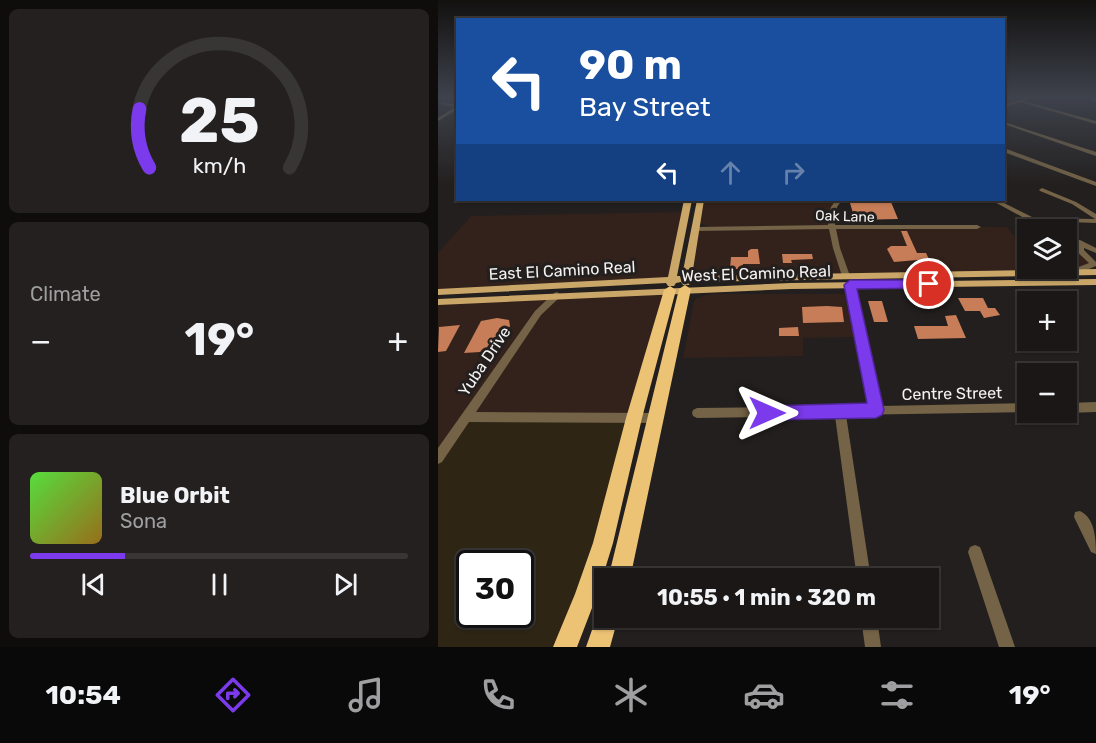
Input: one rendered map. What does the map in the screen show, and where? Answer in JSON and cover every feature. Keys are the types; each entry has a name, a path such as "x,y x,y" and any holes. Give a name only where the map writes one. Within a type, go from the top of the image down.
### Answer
{"highway":[{"path":"565,647 586,595 603,543 634,418 679,285"},
{"path":"622,568 657,418 679,285"},
{"path":"598,647 604,628"}],"main road":[{"path":"679,285 691,225 684,215 688,201"},
{"path":"679,285 691,225 700,201"},
{"name":"West El Camino Real","path":"1077,272 1096,272"},
{"name":"West El Camino Real","path":"679,285 1017,274"},
{"name":"West El Camino Real","path":"848,280 1096,282"},
{"name":"East El Camino Real","path":"438,302 470,295 536,292 543,286 679,285"},
{"name":"East El Camino Real","path":"438,292 536,296 679,285"},
{"path":"438,297 470,295"}],"street":[{"path":"1013,126 1096,154"},
{"path":"1005,150 1096,184"},
{"path":"1042,190 1074,203 1096,219"},
{"path":"838,201 831,213 832,226 848,280 876,410"},
{"path":"988,201 1027,219"},
{"path":"996,201 1027,219"},
{"path":"1077,219 1096,219"},
{"name":"Oak Lane","path":"691,225 712,228 977,227"},
{"path":"1077,242 1096,251"},
{"path":"1077,248 1096,258"},
{"path":"1077,248 1094,264 1077,271"},
{"name":"Yuba Drive","path":"438,458 538,313 557,295"},
{"path":"536,296 538,313"},
{"path":"1077,408 1096,407"},
{"name":"Centre Street","path":"697,413 840,413 876,410 1017,408"},
{"path":"840,413 862,568"},
{"path":"466,417 657,418"},
{"path":"1080,517 1096,547"},
{"path":"975,552 1007,647"},
{"path":"870,628 873,647"}],"shaded area":[{"path":"700,201 837,201 832,226 1007,227 1014,236 1017,236 1017,273 687,279 695,229 710,227 700,223 697,211"},
{"path":"685,212 673,280 438,292 438,253 471,216"},
{"path":"1077,250 1094,264 1077,271"},
{"path":"670,290 565,647 509,628 534,628 534,550 509,550 438,458 438,302"},
{"path":"710,294 844,294 854,337 803,338 803,356 683,358 694,302 697,298"},
{"path":"466,417 634,418 565,647 438,647 438,458"}],"building":[{"path":"891,202 898,219 855,220 850,203"},
{"path":"901,231 907,231 917,253 926,253 929,259 894,262 887,249 891,246 907,246"},
{"path":"758,249 760,264 743,264 742,269 730,269 731,257 748,257 748,251"},
{"path":"782,254 812,254 813,259 791,260 792,263 783,263"},
{"path":"958,298 983,298 988,308 995,308 1000,315 984,318 980,311 965,311"},
{"path":"868,301 882,301 888,322 874,322"},
{"path":"802,307 842,307 844,322 803,323"},
{"path":"956,315 966,338 918,339 914,326 948,326 945,316"},
{"path":"497,318 509,320 510,326 496,351 464,353 481,321"},
{"path":"460,325 446,351 438,352 439,327"},
{"path":"798,327 799,336 779,336 779,328"}],"route":[{"path":"767,413 840,413 876,410 861,329 850,285 929,284"}]}
